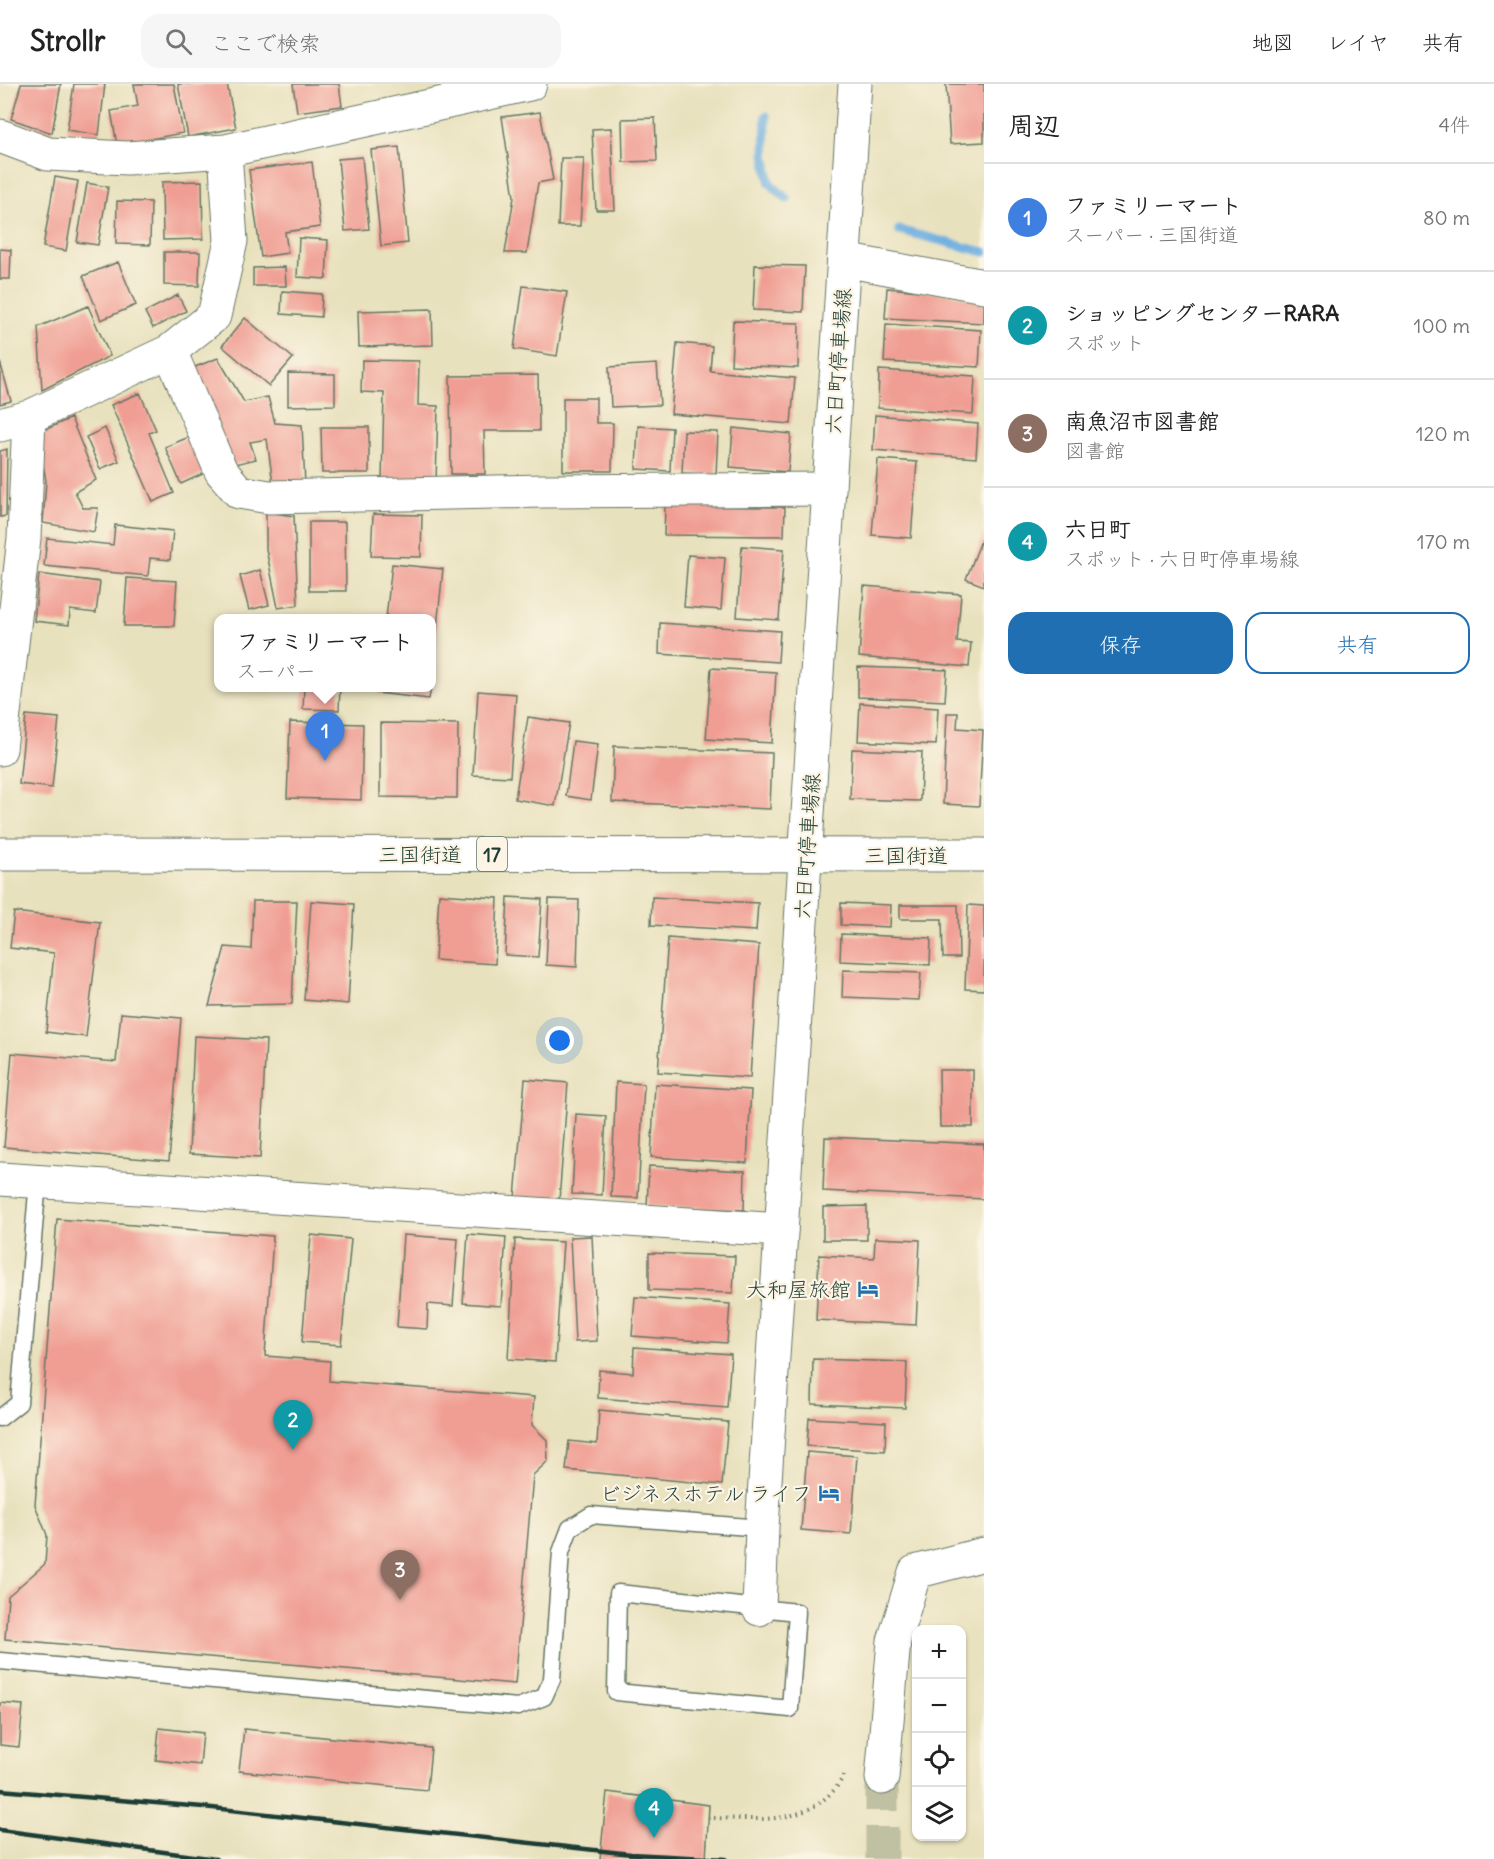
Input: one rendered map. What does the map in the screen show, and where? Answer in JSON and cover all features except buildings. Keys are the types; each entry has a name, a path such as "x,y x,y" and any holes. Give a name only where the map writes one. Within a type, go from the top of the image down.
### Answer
{"main road":[{"path":"0,136 48,154 127,158 225,151 530,84"},
{"name":"六日町停車場線","path":"759,1608 762,1528 855,84"},
{"path":"0,749 24,538 15,421 170,351 214,316 231,241 225,151"},
{"path":"844,260 984,286"},
{"path":"170,351 221,471 239,492 269,497 543,491 829,489"},
{"name":"三国街道","path":"0,854 984,855"},
{"path":"0,1179 781,1230"},
{"path":"882,1778 894,1641 915,1572 984,1554"}],"lane":[{"path":"0,1418 19,1403 38,1182"},
{"path":"0,1661 518,1707 544,1696 552,1678 561,1552 570,1528 591,1515 762,1528"},
{"path":"618,1593 759,1608 797,1612 790,1708 616,1692 618,1593"}],"path":[{"path":"708,1818 784,1818 812,1808 832,1792 845,1774"}],"waterway":[{"path":"766,116 765,154 770,183 787,199"},
{"path":"899,230 984,252"}],"tunnel":[{"path":"882,1778 882,1859"}],"railway":[{"path":"0,1790 203,1807 631,1854 726,1859"},
{"path":"0,1830 216,1859"}],"place":[{"name":"ファミリーマート","path":"325,761"},
{"name":"大和屋旅館","path":"868,1289"},
{"name":"ショッピングセンターRARA","path":"293,1450"},
{"name":"ビジネスホテル ライフ","path":"829,1493"},
{"name":"南魚沼市図書館","path":"400,1600"},
{"name":"六日町","path":"654,1838"}]}
